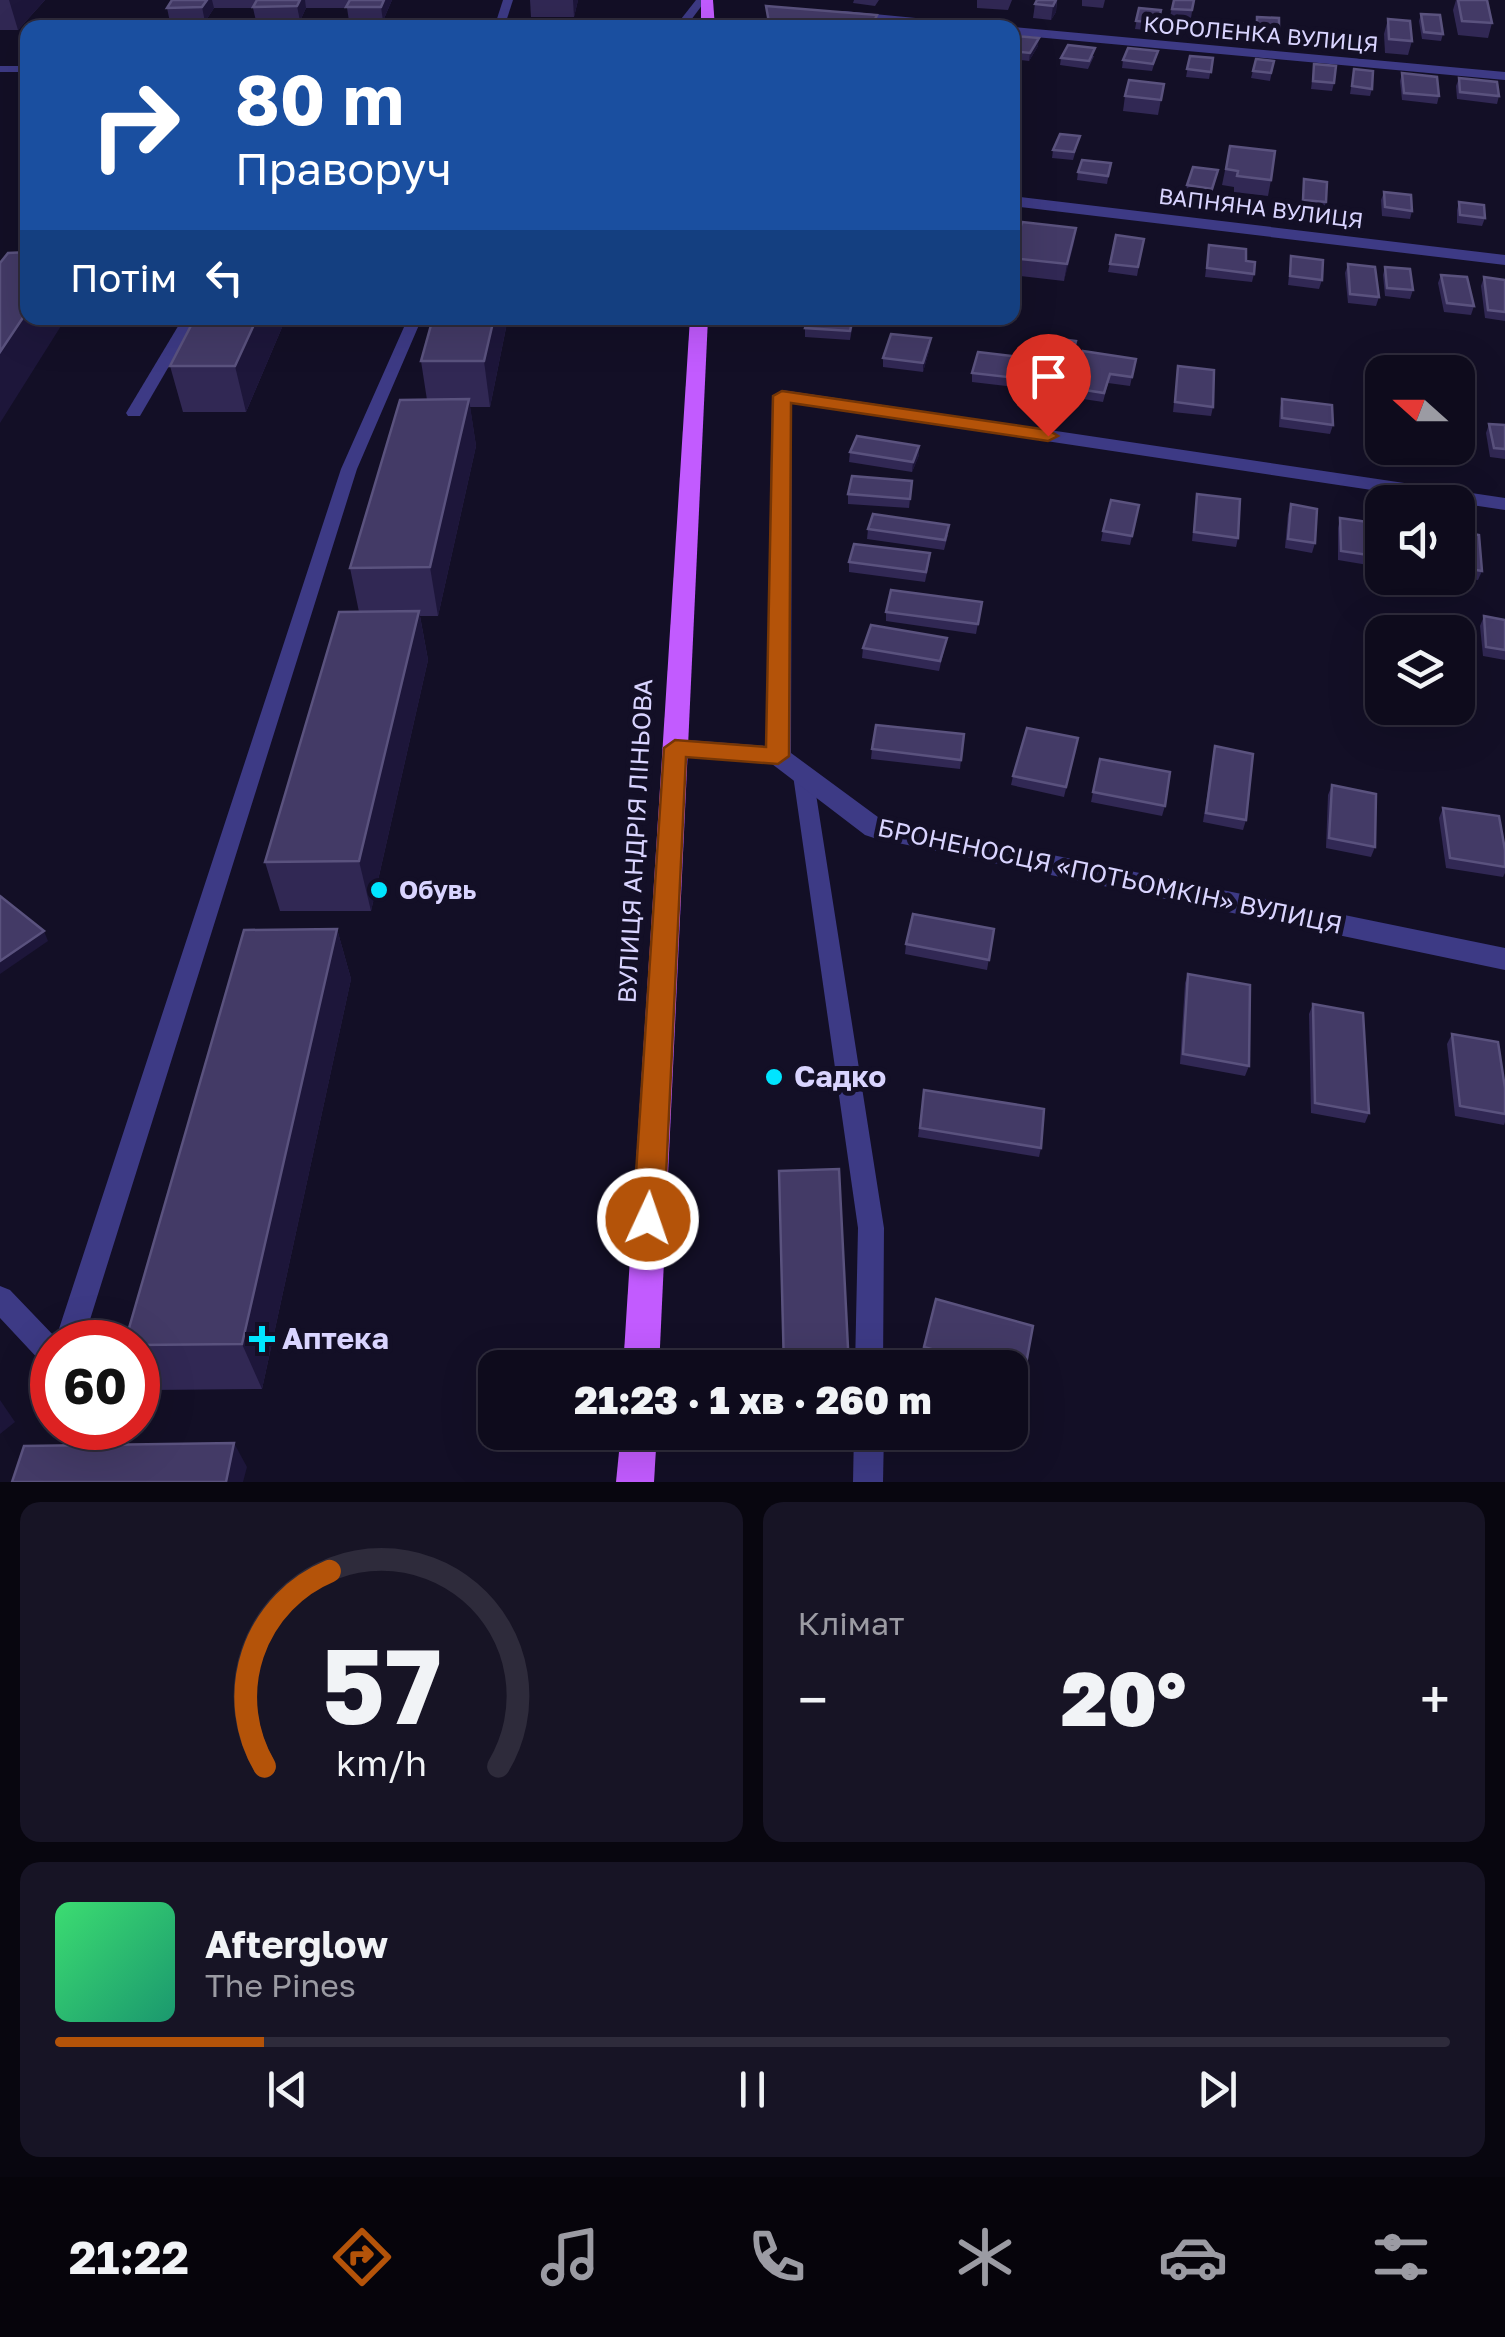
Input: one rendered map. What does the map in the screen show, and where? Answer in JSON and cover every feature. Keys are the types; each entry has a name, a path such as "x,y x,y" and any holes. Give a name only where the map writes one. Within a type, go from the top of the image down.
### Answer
{"main road":[{"name":"ВУЛИЦЯ АНДРІЯ ЛІНЬОВА","path":"642,1350 699,325"},
{"path":"635,1482 638,1450"}],"street":[{"path":"830,14 893,20"},
{"name":"КОРОЛЕНКА ВУЛИЦЯ","path":"1020,32 1505,76"},
{"name":"ВАПНЯНА ВУЛИЦЯ","path":"1020,203 1505,260"},
{"path":"675,748 778,756 782,396 1505,504"},
{"name":"БРОНЕНОСЦЯ «ПОТЬОМКІН» ВУЛИЦЯ","path":"778,756 874,828 1505,960"}],"lane":[{"path":"686,20 704,0"},
{"path":"134,413 186,325"},
{"path":"77,1320 349,470 412,325"},
{"path":"802,775 870,1228 869,1350"},
{"path":"0,1299 30,1331"},
{"path":"868,1482 869,1450"}],"building":[{"path":"172,0 207,0 202,7 167,8"},
{"path":"257,0 300,0 297,6 253,7"},
{"path":"350,0 384,0 381,7 346,7"},
{"path":"1037,0 1056,0 1053,6 1035,4"},
{"path":"1174,0 1194,0 1192,10 1172,9"},
{"path":"1458,0 1487,0 1492,23 1462,21"},
{"path":"766,6 877,15 875,20 769,20"},
{"path":"1139,8 1161,10 1158,23 1136,21"},
{"path":"1421,14 1440,15 1443,34 1424,32"},
{"path":"1257,17 1279,18 1279,36 1257,34"},
{"path":"1388,19 1410,21 1412,41 1389,39"},
{"path":"1236,23 1249,24 1248,32 1235,31"},
{"path":"1322,31 1352,34 1352,43 1321,40"},
{"path":"1020,36 1039,38 1030,53 1020,52"},
{"path":"1068,45 1095,48 1089,61 1061,58"},
{"path":"1128,48 1158,51 1153,64 1123,60"},
{"path":"1190,56 1213,58 1211,72 1187,69"},
{"path":"1256,59 1274,61 1271,73 1253,71"},
{"path":"1314,64 1336,66 1334,83 1313,81"},
{"path":"1354,69 1373,71 1372,89 1352,86"},
{"path":"1402,73 1437,77 1439,96 1404,93"},
{"path":"1459,78 1497,82 1499,96 1460,92"},
{"path":"1129,80 1164,84 1161,100 1125,96"},
{"path":"1060,134 1080,136 1074,152 1053,150"},
{"path":"1230,146 1275,151 1271,180 1237,176 1238,171 1226,169"},
{"path":"1082,160 1111,163 1108,176 1078,172"},
{"path":"1193,167 1218,170 1212,189 1187,185"},
{"path":"1304,179 1327,182 1326,202 1303,200"},
{"path":"1384,192 1411,195 1412,211 1385,207"},
{"path":"1459,202 1484,205 1485,218 1460,215"},
{"path":"1022,222 1076,228 1067,264 1020,259"},
{"path":"1116,235 1144,239 1138,267 1110,264"},
{"path":"1209,245 1246,249 1246,261 1255,262 1254,274 1207,268"},
{"path":"20,252 20,322 0,352 0,263 8,253"},
{"path":"1291,256 1323,260 1322,280 1290,276"},
{"path":"1348,264 1375,267 1379,297 1350,294"},
{"path":"1385,267 1410,269 1413,290 1387,288"},
{"path":"1441,275 1467,277 1474,306 1447,303"},
{"path":"1484,277 1505,280 1505,312 1488,310"},
{"path":"191,325 254,325 235,366 170,366"},
{"path":"431,325 492,325 484,361 421,361"},
{"path":"806,325 851,325 850,331 805,328"},
{"path":"891,334 931,338 923,363 883,358"},
{"path":"1053,338 1076,341 1064,385 1041,382"},
{"path":"1083,351 1136,359 1132,377 1110,374 1104,393 1072,388"},
{"path":"978,352 1021,357 1016,378 972,373"},
{"path":"1178,366 1214,370 1213,407 1175,402"},
{"path":"469,399 430,567 350,568 400,400"},
{"path":"1282,399 1332,405 1333,425 1282,418"},
{"path":"1489,424 1505,425 1505,449 1494,448"},
{"path":"857,436 919,446 913,462 850,452"},
{"path":"852,476 912,481 910,499 848,494"},
{"path":"1197,494 1240,499 1238,538 1194,532"},
{"path":"1111,500 1139,505 1132,536 1103,531"},
{"path":"1291,504 1317,509 1315,543 1288,539"},
{"path":"873,514 949,525 945,540 868,529"},
{"path":"1340,518 1365,522 1365,555 1341,551"},
{"path":"1475,534 1479,535 1482,571 1475,570"},
{"path":"854,544 930,553 926,572 849,562"},
{"path":"891,590 982,602 978,624 886,612"},
{"path":"419,611 359,861 265,862 339,612"},
{"path":"1484,616 1505,620 1505,650 1486,647"},
{"path":"871,625 947,638 940,661 863,648"},
{"path":"876,725 964,734 961,760 872,749"},
{"path":"1027,728 1078,738 1066,787 1013,776"},
{"path":"1215,746 1253,754 1246,820 1206,813"},
{"path":"1100,759 1170,772 1165,806 1093,792"},
{"path":"1332,785 1376,794 1375,847 1329,838"},
{"path":"1443,808 1499,816 1505,867 1450,858"},
{"path":"0,896 44,931 0,961"},
{"path":"913,914 994,929 989,960 906,944"},
{"path":"337,929 242,1344 160,1345 160,1320 131,1320 244,930"},
{"path":"1188,974 1250,985 1249,1066 1183,1054"},
{"path":"1313,1004 1363,1013 1369,1113 1315,1103"},
{"path":"1452,1034 1498,1042 1505,1114 1460,1106"},
{"path":"924,1090 1044,1109 1041,1148 920,1128"},
{"path":"839,1169 848,1350 784,1350 779,1171"},
{"path":"936,1299 1033,1326 1028,1353 1028,1350 924,1347"},
{"path":"234,1443 226,1482 12,1482 24,1446 30,1446 30,1450 160,1450 160,1444"}],"place":[{"name":"Обувь","path":"379,890"},
{"name":"Садко","path":"774,1077"},
{"name":"Аптека","path":"262,1339"}],"route":[{"path":"648,1219 675,748 778,756 782,396 1048,436"}]}
